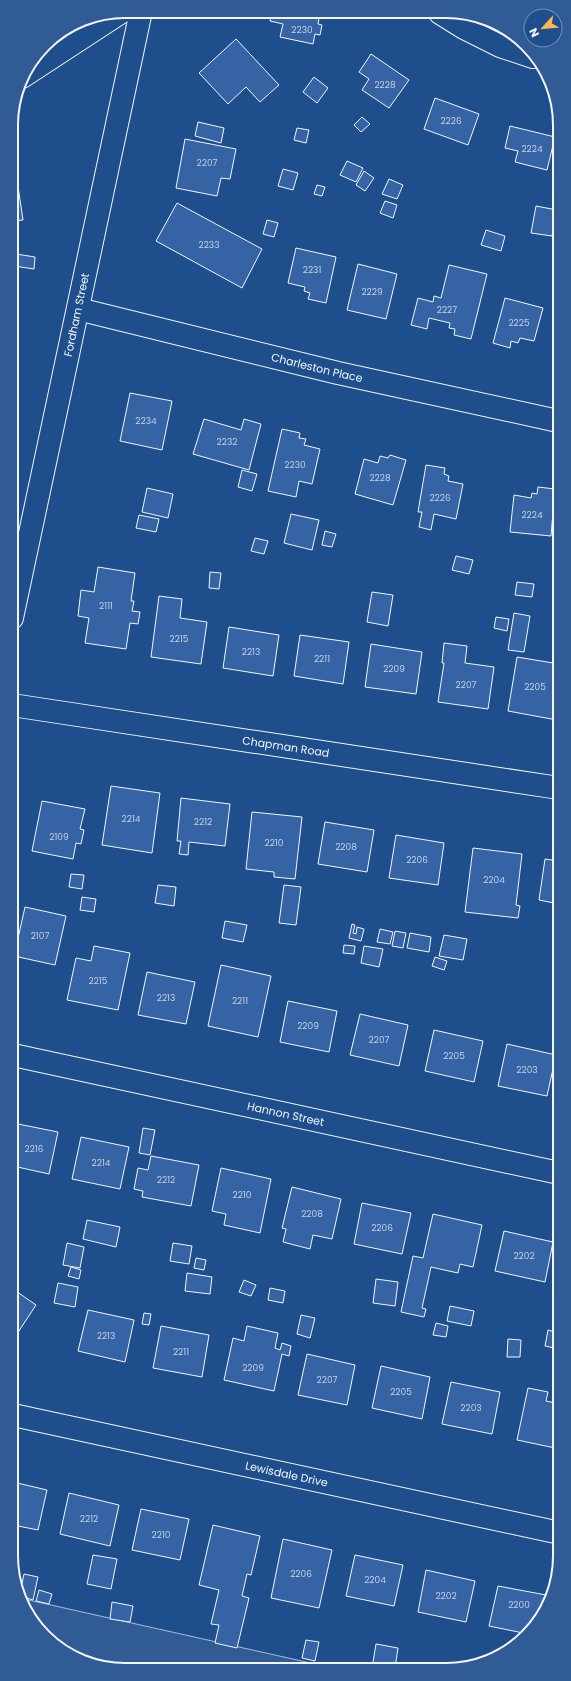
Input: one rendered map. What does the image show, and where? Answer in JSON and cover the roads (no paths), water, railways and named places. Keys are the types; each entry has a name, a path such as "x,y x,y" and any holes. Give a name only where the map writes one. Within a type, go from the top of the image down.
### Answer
{"street":[{"name":"Fordham Street","path":"18,590 140,18"},
{"path":"448,18 464,28 500,46 527,55"},
{"path":"33,70 112,19"},
{"name":"Charleston Place","path":"78,309 338,373 553,420"},
{"name":"Chapman Road","path":"18,706 553,787"},
{"name":"Hannon Street","path":"18,1056 553,1172"},
{"name":"Lewisdale Drive","path":"18,1416 553,1531"}]}
